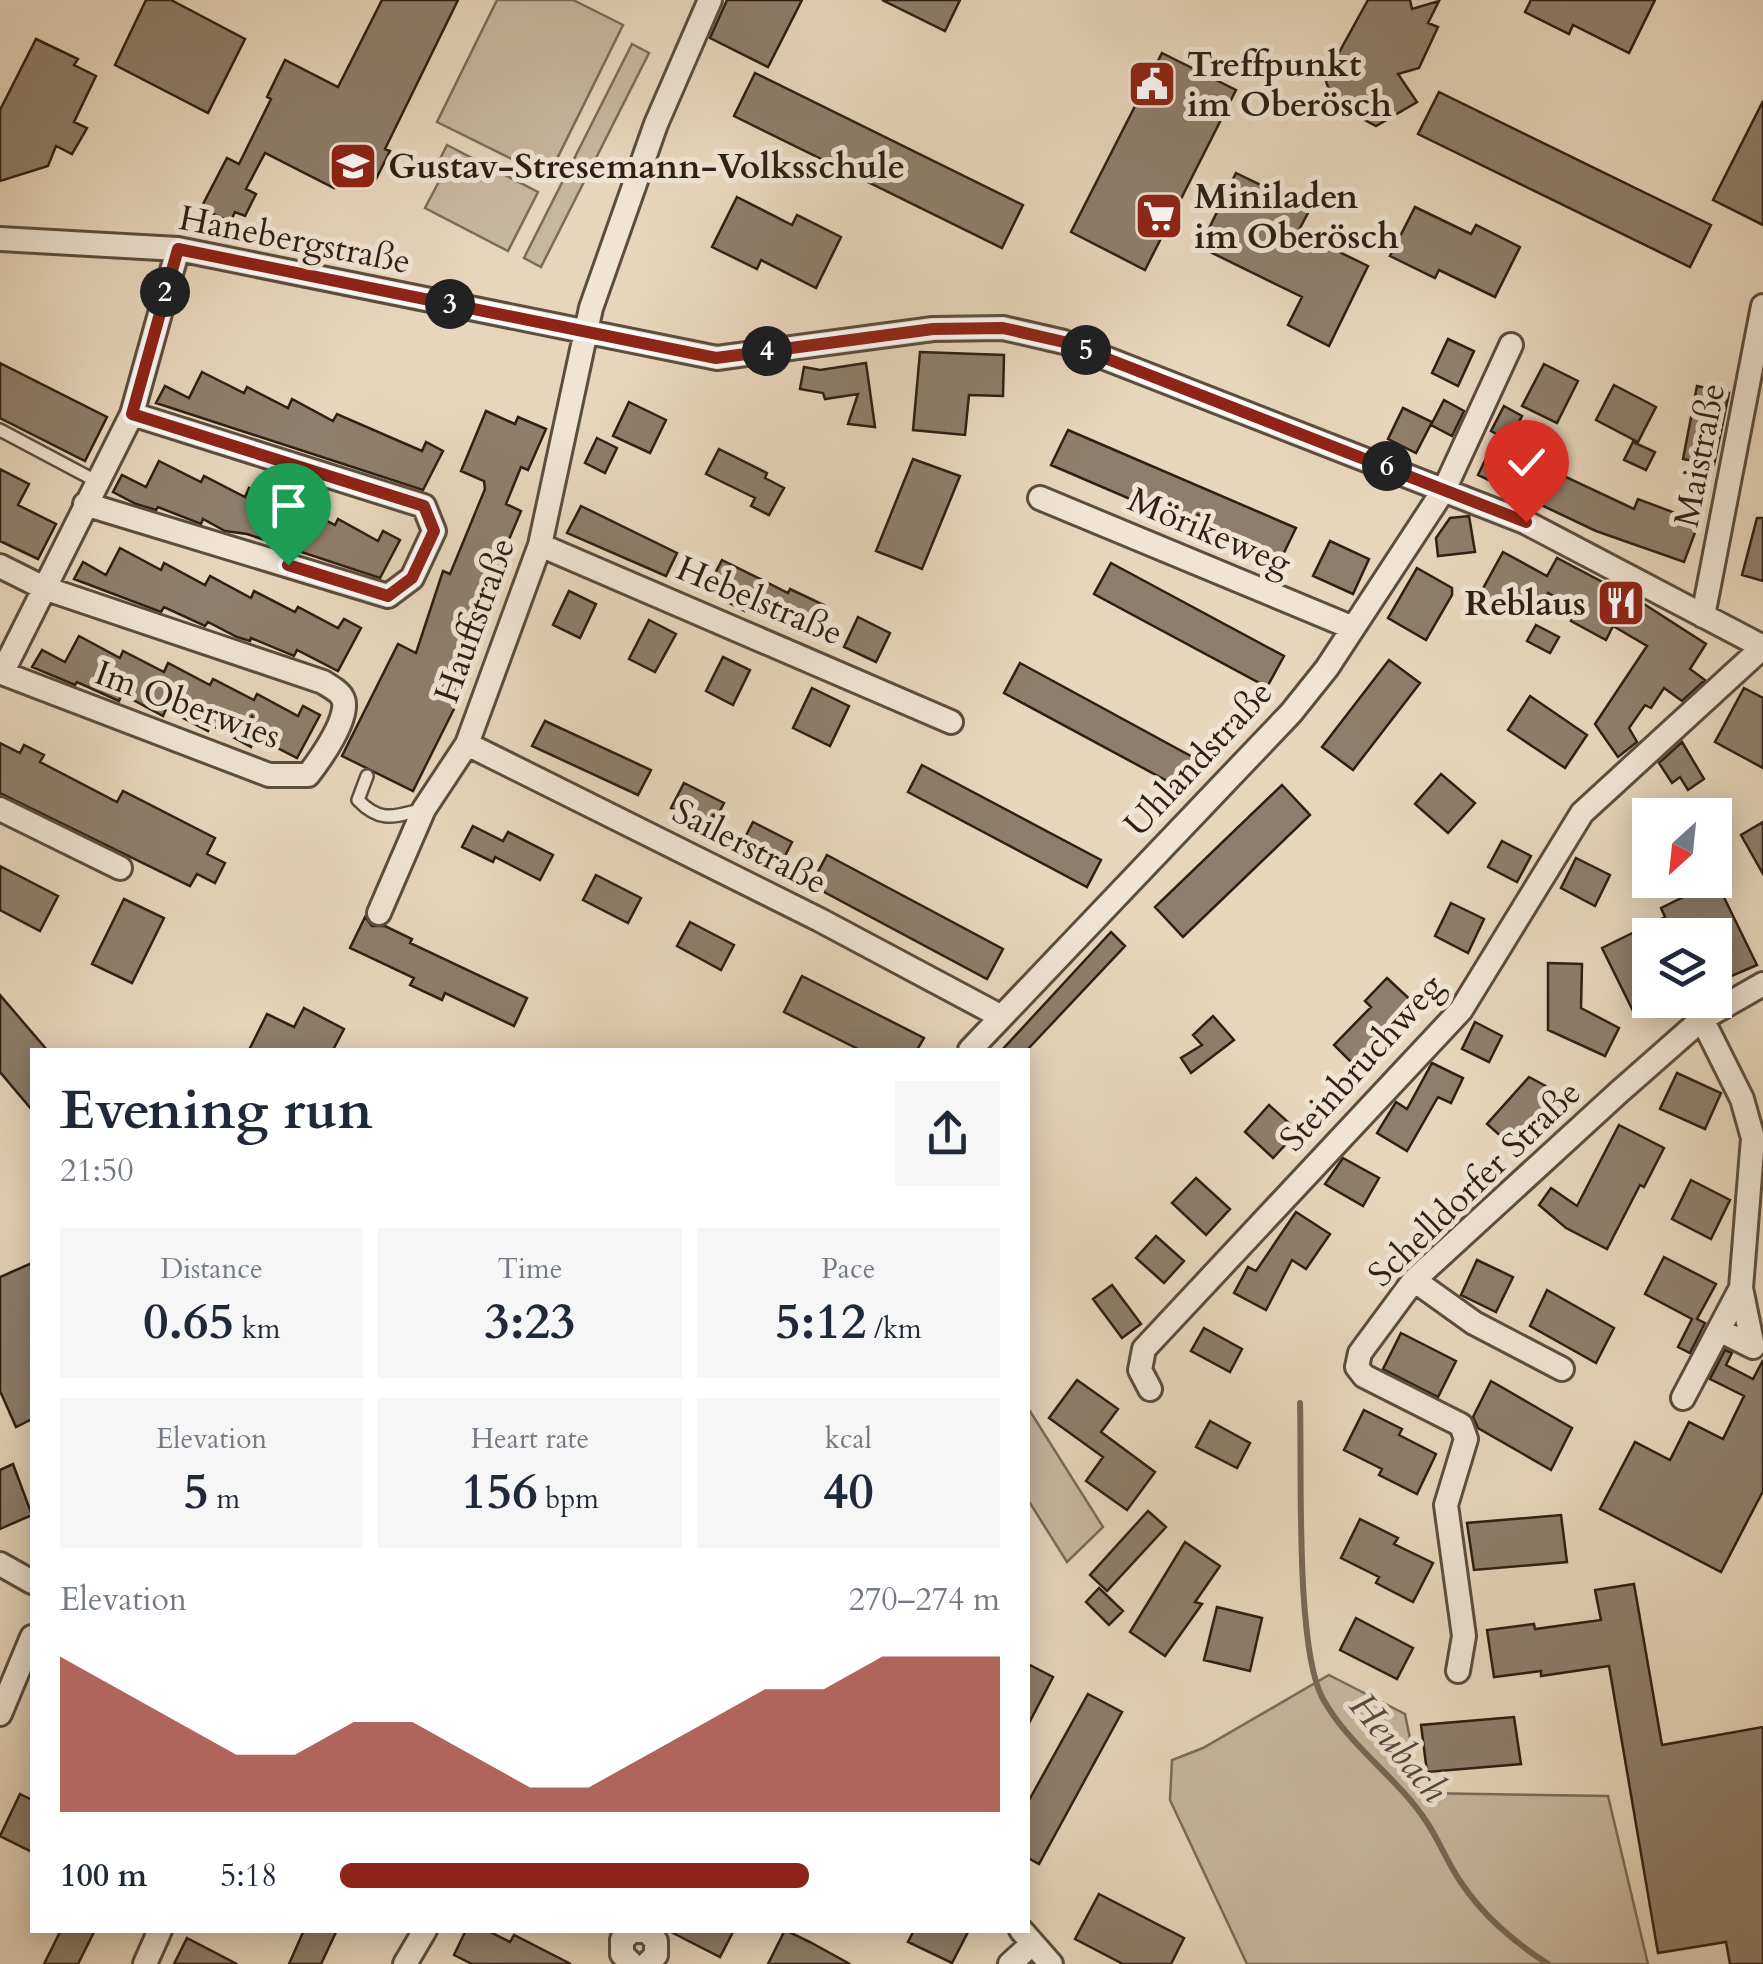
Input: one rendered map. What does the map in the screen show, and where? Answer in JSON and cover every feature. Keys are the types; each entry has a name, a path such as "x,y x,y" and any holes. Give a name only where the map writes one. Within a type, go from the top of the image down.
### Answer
{"street":[{"name":"Hauffstraße","path":"379,914 424,809 467,744 540,545 585,331 620,216 710,0"},
{"name":"Hanebergstraße","path":"0,239 178,249 716,358 933,329 1003,328 1064,342 1526,522 1763,647"},
{"name":"Im Oberwies","path":"0,566 44,588 324,682 342,697 345,709 325,754 308,775 269,775 1,672 44,588 86,504 96,480 132,414 178,249"},
{"name":"Maistraße","path":"1703,616 1763,306"},
{"name":"Uhlandstraße","path":"972,1048 1290,713 1353,628 1445,488 1511,345"},
{"path":"86,504 388,596 412,578 434,531 424,506 132,414"},
{"name":"Mörikeweg","path":"1040,498 1353,628"},
{"name":"Hebelstraße","path":"540,545 951,722"},
{"name":"Steinbruchweg","path":"1150,1388 1140,1370 1144,1349 1461,1010 1582,813 1763,647"},
{"name":"Sailerstraße","path":"467,744 820,920 1000,1016"},
{"path":"0,809 120,868"},
{"name":"Schelldorfer Straße","path":"1458,1671 1464,1636 1446,1505 1466,1439 1461,1425 1364,1376 1356,1367 1360,1353 1414,1280 1702,1019 1758,994"},
{"path":"1702,1019 1742,1099 1753,1138 1741,1288 1753,1347 1719,1330"},
{"path":"1414,1280 1474,1323 1562,1370"},
{"path":"1683,1398 1741,1288"},
{"path":"0,1564 30,1581"},
{"path":"0,1714 30,1643"},
{"path":"145,1964 159,1933"},
{"path":"405,1964 423,1933"},
{"path":"647,1964 656,1955 656,1941 649,1933"},
{"path":"612,1935 632,1964"},
{"path":"1010,1964 1026,1937 1051,1964"}],"lane":[{"path":"0,430 96,480"},
{"path":"368,776 358,800 371,814 390,817 424,809"}],"shaded area":[{"path":"497,0 573,0 623,25 548,177 437,122"},
{"path":"632,44 649,53 541,267 524,258"},
{"path":"447,145 538,192 508,251 425,208 444,172 436,167"},
{"path":"1030,1411 1103,1527 1067,1562 1030,1503"},
{"path":"1329,1675 1405,1714 1421,1793 1608,1796 1648,1964 1247,1964 1170,1800 1172,1760 1203,1748"}],"building":[{"path":"146,0 171,0 245,39 208,113 115,65"},
{"path":"382,0 458,0 385,149 390,151 376,179 346,164 334,188 265,153 246,189 256,194 245,216 235,212 230,222 201,208 227,158 239,164 285,60 338,87"},
{"path":"727,0 802,0 768,67 710,38"},
{"path":"882,0 960,0 945,31"},
{"path":"1368,0 1410,0 1412,9 1439,1 1428,23 1438,27 1419,68 1398,74 1417,102 1376,126 1333,103 1325,78"},
{"path":"1531,0 1655,0 1629,53 1573,25 1569,34 1525,12"},
{"path":"36,39 78,59 74,65 96,76 74,122 87,128 72,154 56,146 48,166 0,181 0,110"},
{"path":"1162,53 1236,90 1145,270 1071,232"},
{"path":"755,73 1023,205 1002,248 734,116"},
{"path":"1439,92 1711,225 1690,267 1418,134"},
{"path":"1763,101 1763,225 1713,200"},
{"path":"1236,173 1310,209 1298,232 1368,266 1329,346 1288,325 1302,297 1200,247"},
{"path":"737,197 792,225 797,215 841,237 816,288 761,260 757,269 712,247"},
{"path":"1415,207 1471,234 1476,225 1520,247 1495,297 1439,270 1435,278 1390,256"},
{"path":"1448,339 1474,351 1458,386 1432,373"},
{"path":"920,352 1004,355 1003,396 969,395 965,435 913,430"},
{"path":"0,363 107,417 85,461 0,418"},
{"path":"866,363 875,427 848,424 858,394 825,399 823,393 800,389 804,367 820,370"},
{"path":"1544,364 1578,381 1557,423 1522,406"},
{"path":"202,372 244,393 247,387 288,408 292,399 333,421 337,414 422,451 426,442 443,451 423,490 156,403 165,386 189,398"},
{"path":"1614,385 1656,407 1638,442 1596,420"},
{"path":"1697,386 1729,393 1714,465 1683,459"},
{"path":"1444,400 1464,411 1452,436 1431,425"},
{"path":"629,402 666,420 650,453 613,436"},
{"path":"1504,406 1522,416 1509,441 1491,431"},
{"path":"1403,408 1432,422 1416,453 1388,439"},
{"path":"486,411 515,424 518,417 546,429 528,470 521,467 506,504 521,511 489,587 462,676 469,679 413,791 342,756 398,644 416,653 443,571 450,574 485,489 484,481 461,471"},
{"path":"1068,430 1296,528 1279,563 1051,465"},
{"path":"597,438 617,448 605,473 585,463"},
{"path":"1496,438 1557,468 1555,472 1634,509 1638,499 1699,522 1684,562 1596,531 1478,475"},
{"path":"1633,442 1655,452 1646,470 1624,460"},
{"path":"719,449 767,473 765,478 784,488 769,515 751,506 755,498 706,474"},
{"path":"913,459 960,476 922,569 876,551"},
{"path":"159,461 201,482 204,476 245,497 249,488 290,510 294,504 335,525 338,519 378,541 383,531 400,540 380,578 247,534 225,531 203,519 201,524 158,507 156,510 136,504 113,492 122,475 146,487"},
{"path":"0,469 29,484 18,505 56,524 38,559 0,541"},
{"path":"581,506 677,553 666,576 567,533"},
{"path":"1469,516 1475,552 1438,556 1436,538 1450,518"},
{"path":"1757,518 1763,518 1763,581 1742,575"},
{"path":"1330,541 1369,559 1353,594 1313,576"},
{"path":"120,548 161,570 164,563 205,585 210,576 251,598 254,591 295,612 298,607 338,628 344,619 361,628 338,671 297,650 294,656 251,638 250,641 237,637 208,622 205,626 164,607 161,612 74,579 83,562 106,575"},
{"path":"1503,552 1547,576 1557,558 1644,604 1706,644 1690,669 1705,680 1682,701 1664,688 1651,708 1645,705 1629,728 1637,742 1618,757 1595,724 1647,646 1613,626 1606,640 1571,621 1577,609 1548,593 1538,612 1508,595 1497,615 1475,603"},
{"path":"722,560 788,593 790,589 824,605 809,636 748,606 745,611 706,591"},
{"path":"1111,563 1284,656 1267,687 1094,594"},
{"path":"1417,568 1452,588 1452,595 1426,640 1388,618"},
{"path":"569,591 596,604 580,638 553,625"},
{"path":"858,617 890,633 876,662 844,647"},
{"path":"649,620 676,634 655,672 629,659"},
{"path":"1536,625 1559,637 1550,653 1527,641"},
{"path":"79,636 120,658 123,651 164,672 168,663 210,685 213,679 254,700 257,694 298,716 303,706 320,715 297,758 256,737 251,747 211,725 208,731 166,709 163,716 122,694 119,701 32,667 42,650 65,662"},
{"path":"723,657 750,670 733,705 706,691"},
{"path":"1389,660 1420,683 1353,770 1322,747"},
{"path":"1020,663 1198,760 1182,789 1004,693"},
{"path":"812,688 849,706 830,746 793,728"},
{"path":"1744,688 1763,698 1763,768 1715,742"},
{"path":"1530,696 1587,735 1565,768 1508,730"},
{"path":"545,721 651,770 638,795 532,746"},
{"path":"1682,742 1704,779 1688,790 1680,777 1672,783 1659,763"},
{"path":"0,743 20,753 24,745 44,755 40,762 117,802 123,791 215,838 207,854 225,863 215,883 197,874 190,886 0,793"},
{"path":"922,765 1101,860 1087,887 908,792"},
{"path":"1441,774 1475,803 1448,833 1415,804"},
{"path":"684,783 724,803 711,828 671,808"},
{"path":"1282,785 1310,815 1183,937 1155,907"},
{"path":"753,822 792,842 779,868 740,847"},
{"path":"1763,822 1763,874 1741,835"},
{"path":"473,826 503,841 508,832 553,855 540,880 495,857 493,862 462,847"},
{"path":"1502,841 1531,856 1517,882 1488,867"},
{"path":"827,855 1003,949 987,979 811,885"},
{"path":"1576,858 1610,875 1595,906 1561,888"},
{"path":"0,866 58,896 40,931 0,910"},
{"path":"596,875 641,898 628,923 583,900"},
{"path":"1681,898 1724,898 1757,965 1732,976 1732,918 1663,918 1661,908"},
{"path":"124,899 164,918 132,983 92,964"},
{"path":"1451,903 1484,919 1468,953 1435,936"},
{"path":"365,917 372,926 385,926 412,939 410,943 527,998 514,1026 445,993 442,1000 410,985 414,978 350,948"},
{"path":"690,922 734,945 721,970 677,946"},
{"path":"1111,932 1125,946 1029,1048 1004,1048"},
{"path":"1632,933 1632,1009 1602,948"},
{"path":"1548,963 1582,964 1581,1008 1619,1028 1605,1056 1548,1030"},
{"path":"802,976 924,1038 918,1048 856,1048 784,1012"},
{"path":"1387,978 1416,1005 1356,1067 1334,1045 1371,1007 1365,1001"},
{"path":"0,995 45,1048 30,1048 30,1108 0,1072"},
{"path":"304,1008 344,1029 334,1048 250,1048 267,1014 294,1027"},
{"path":"1213,1016 1234,1040 1191,1073 1181,1058 1202,1045 1193,1035"},
{"path":"1475,1022 1502,1036 1489,1062 1462,1049"},
{"path":"1432,1063 1463,1078 1451,1103 1438,1097 1407,1151 1377,1133 1396,1102 1407,1109"},
{"path":"1677,1073 1721,1093 1705,1129 1660,1109"},
{"path":"1529,1077 1570,1099 1521,1154 1487,1124"},
{"path":"1269,1105 1298,1131 1273,1158 1245,1132"},
{"path":"1619,1125 1664,1148 1607,1249 1566,1228 1539,1205 1551,1188 1577,1206"},
{"path":"1343,1158 1379,1178 1363,1206 1325,1184"},
{"path":"1196,1178 1230,1209 1206,1235 1172,1203"},
{"path":"1691,1180 1730,1200 1711,1239 1672,1219"},
{"path":"1296,1212 1330,1234 1306,1269 1292,1260 1266,1310 1234,1293 1248,1267 1256,1271"},
{"path":"1156,1236 1184,1261 1164,1283 1136,1258"},
{"path":"1664,1257 1716,1284 1697,1319 1705,1323 1690,1353 1678,1347 1692,1319 1645,1294"},
{"path":"1477,1260 1513,1277 1496,1312 1461,1295"},
{"path":"30,1264 30,1420 16,1427 0,1391 0,1277"},
{"path":"1112,1285 1141,1324 1122,1338 1093,1299"},
{"path":"1547,1290 1614,1328 1596,1363 1530,1326"},
{"path":"1204,1328 1242,1349 1230,1372 1191,1351"},
{"path":"1401,1333 1456,1361 1438,1397 1383,1369"},
{"path":"1725,1350 1732,1353 1726,1365 1753,1379 1763,1360 1763,1491 1721,1572 1600,1509 1635,1442 1670,1460 1689,1422 1723,1439 1744,1396 1710,1379"},
{"path":"1077,1380 1118,1409 1101,1432 1155,1472 1127,1510 1086,1481 1103,1457 1049,1418"},
{"path":"1491,1381 1572,1428 1551,1470 1478,1428 1473,1417"},
{"path":"1364,1410 1402,1429 1399,1435 1436,1454 1417,1494 1379,1475 1382,1469 1344,1450"},
{"path":"1210,1421 1250,1443 1237,1468 1196,1447"},
{"path":"13,1464 30,1516 0,1529 0,1470"},
{"path":"1148,1511 1166,1527 1107,1591 1090,1575"},
{"path":"1561,1515 1567,1562 1474,1570 1467,1523"},
{"path":"1360,1519 1398,1538 1394,1544 1433,1563 1413,1602 1376,1583 1379,1577 1341,1558"},
{"path":"1185,1542 1220,1566 1195,1602 1202,1604 1165,1656 1130,1632"},
{"path":"1634,1584 1662,1745 1763,1727 1763,1964 1730,1964 1726,1942 1658,1953 1609,1666 1541,1676 1541,1671 1494,1677 1487,1630 1534,1624 1535,1629 1601,1620 1595,1590"},
{"path":"1099,1588 1123,1611 1109,1625 1086,1602"},
{"path":"1217,1607 1262,1618 1250,1671 1204,1660"},
{"path":"1356,1618 1413,1648 1397,1679 1340,1650"},
{"path":"1030,1665 1053,1677 1030,1721"},
{"path":"1088,1694 1122,1712 1039,1864 1030,1859 1030,1798"},
{"path":"1514,1717 1521,1764 1427,1772 1421,1725"},
{"path":"20,1794 30,1799 30,1851 0,1836"},
{"path":"1099,1894 1184,1938 1171,1964 1123,1964 1075,1939"},
{"path":"60,1933 94,1933 78,1964 44,1964"},
{"path":"303,1933 336,1933 321,1964 289,1964"},
{"path":"465,1933 492,1933 510,1942 514,1935 571,1964 472,1964 454,1955"},
{"path":"673,1933 732,1933 720,1957"},
{"path":"784,1933 791,1933 850,1964 768,1964"},
{"path":"912,1933 967,1933 952,1963 908,1942"},
{"path":"187,1938 237,1964 174,1964"}],"waterway":[{"name":"Heubach","path":"1300,1403 1304,1600 1314,1675 1323,1699 1346,1732 1414,1805 1469,1894 1511,1937 1548,1964"}],"place":[{"name":"Treffpunkt im Oberösch","path":"1152,84"},
{"name":"Gustav-Stresemann-Volksschule","path":"353,166"},
{"name":"Miniladen im Oberösch","path":"1159,216"},
{"name":"Reblaus","path":"1621,603"}],"route":[{"path":"288,565 388,596 412,578 434,531 424,506 132,414 178,249 716,358 933,329 1003,328 1064,342 1526,522"}]}
